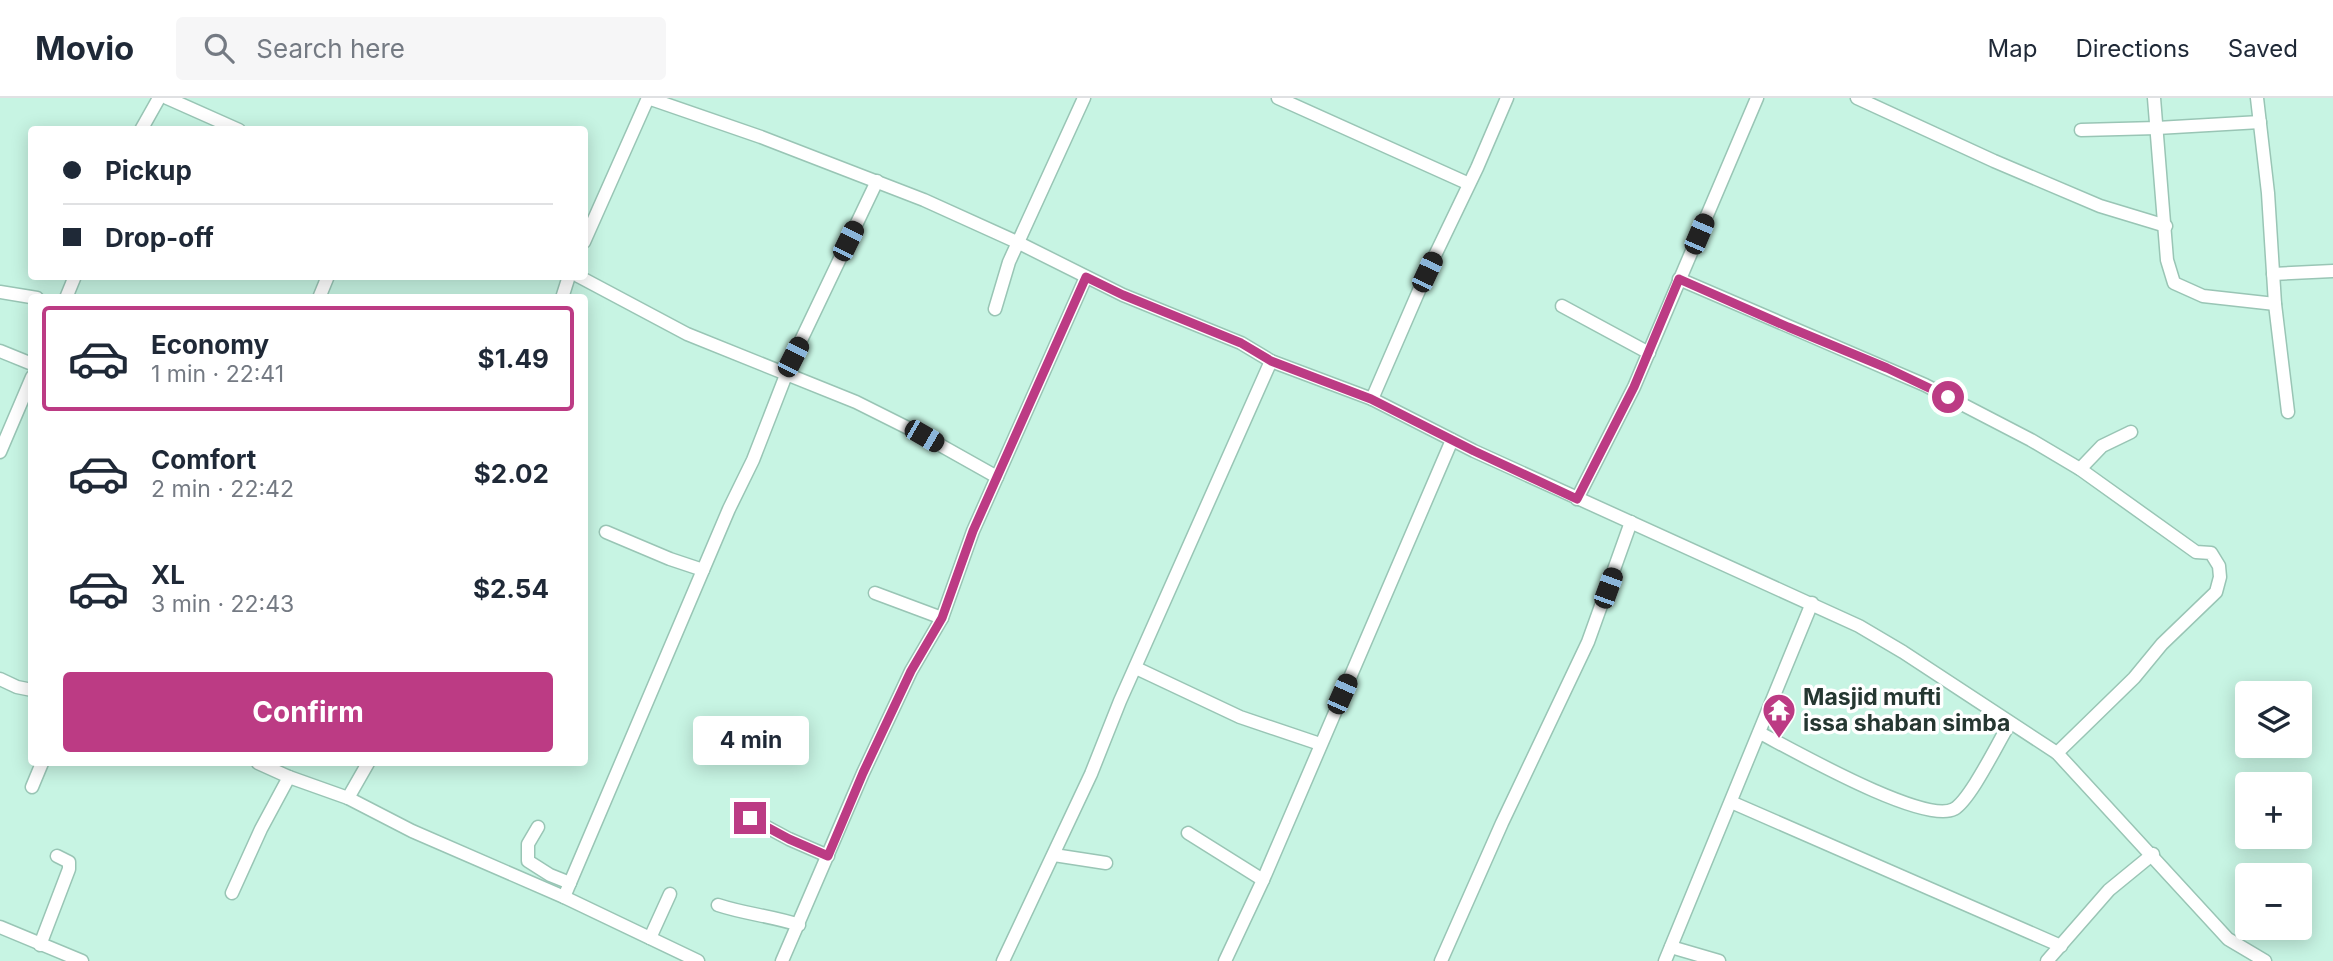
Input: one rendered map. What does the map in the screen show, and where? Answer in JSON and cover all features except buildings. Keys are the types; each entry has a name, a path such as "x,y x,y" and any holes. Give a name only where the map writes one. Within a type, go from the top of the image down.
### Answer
{"street":[{"path":"143,126 159,98"},
{"path":"167,98 230,126"},
{"path":"588,233 648,98 877,181 1019,243 1123,295 1241,343 1271,361 1371,399 1577,499 1859,626 2057,753 2228,939 2265,961"},
{"path":"995,309 1009,262 1084,98"},
{"path":"1371,399 1507,98"},
{"path":"1577,499 1649,353 1757,98"},
{"path":"1857,98 2100,206 2166,226"},
{"path":"2154,98 2167,260 2174,283 2203,296 2275,304"},
{"path":"2257,98 2268,193 2275,304 2288,412"},
{"path":"1285,99 1468,183"},
{"path":"2081,130 2260,122"},
{"path":"564,897 599,810 753,460 786,373 877,181"},
{"path":"2273,274 2333,271"},
{"path":"782,961 863,773 911,671 942,618 973,531 1086,277"},
{"path":"1679,279 1924,385 2031,440 2080,470 2196,552 2211,553 2219,566 2220,577 2216,592 2057,753"},
{"path":"586,280 687,334 856,402 997,477"},
{"path":"0,292 28,297"},
{"path":"1562,306 1649,353"},
{"path":"0,351 28,362"},
{"path":"1003,961 1054,855 1271,361"},
{"path":"0,452 28,386"},
{"path":"2080,470 2102,446 2131,432"},
{"path":"1225,961 1263,880 1452,440"},
{"path":"1441,961 1521,782 1578,665 1631,522"},
{"path":"606,533 704,570"},
{"path":"875,593 942,618"},
{"path":"1665,961 1812,603"},
{"path":"1136,668 1240,717 1320,744"},
{"path":"0,679 28,691"},
{"path":"0,690 28,691"},
{"path":"1760,733 1874,791 1932,811 1952,810 1964,799 2010,723"},
{"path":"32,787 41,766"},
{"path":"265,766 348,798 412,831 564,897 698,961"},
{"path":"348,798 366,766"},
{"path":"232,893 261,829 289,777"},
{"path":"1731,803 2061,946"},
{"path":"750,818 828,856"},
{"path":"538,827 528,844 527,859 550,875 570,883"},
{"path":"1188,833 1263,880"},
{"path":"2047,961 2109,890 2152,854"},
{"path":"1054,855 1106,863"},
{"path":"40,945 69,869 69,862 57,856"},
{"path":"650,938 670,894"},
{"path":"718,905 799,925"},
{"path":"0,927 82,961"},
{"path":"1671,947 1719,961"}],"place":[{"name":"Masjid mufti issa shaban simba","path":"1779,740"}],"route":[{"path":"750,818 828,856 911,671 942,618 973,531 1086,277 1241,343 1271,361 1371,399 1577,499 1634,387 1679,279 1948,397"}]}
